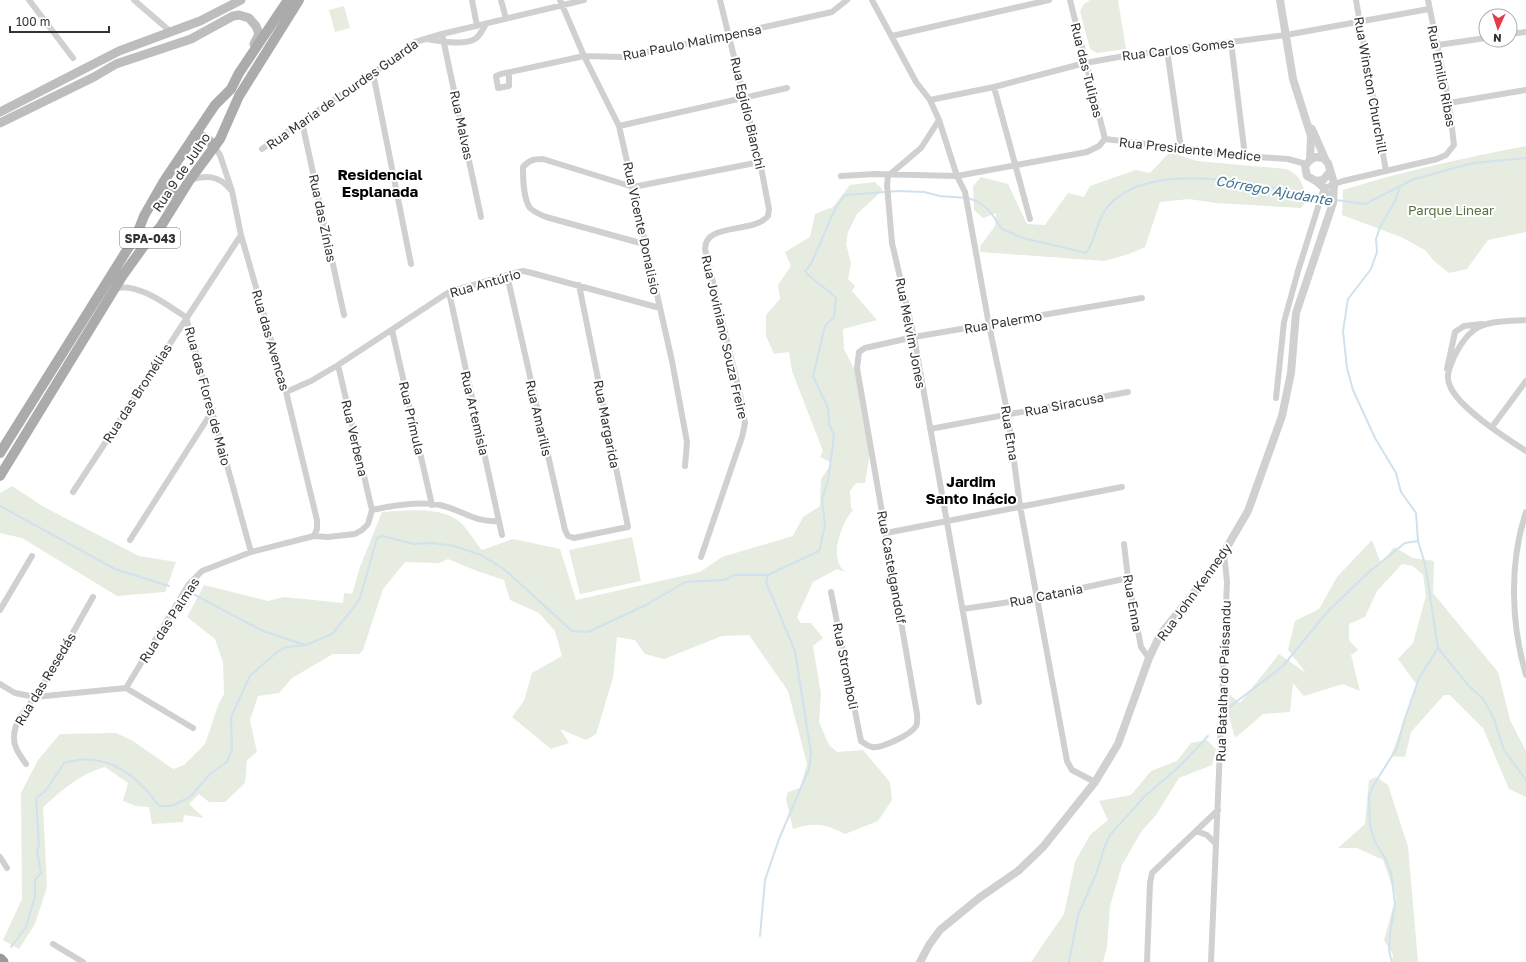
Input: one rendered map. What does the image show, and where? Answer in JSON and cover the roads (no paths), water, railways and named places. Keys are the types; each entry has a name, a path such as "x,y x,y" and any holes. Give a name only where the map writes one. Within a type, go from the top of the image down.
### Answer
{"highway":[{"path":"0,959 3,962"}],"main road":[{"path":"0,112 119,51 200,21 241,0"},
{"name":"Rua 9 de Julho","path":"0,453 137,234 144,216 164,181 215,105 231,88 239,73 288,0"},
{"name":"Rua 9 de Julho","path":"0,476 114,289 139,252 161,226 189,181 220,139 239,96 299,0"},
{"path":"0,123 94,77 116,64 191,39 234,16 239,15 252,20 259,34 239,73"},
{"path":"195,134 206,138 214,146"},
{"path":"164,181 166,189 170,194 182,192"}],"street":[{"path":"30,0 73,58"},
{"path":"134,0 170,32"},
{"path":"472,0 477,26"},
{"path":"501,0 506,19"},
{"path":"486,24 561,2 584,0"},
{"name":"Rua Egidio Bianchi","path":"715,234 759,223 768,216 760,162 720,0"},
{"name":"Rua Paulo Malimpensa","path":"509,73 584,56 622,57 729,35 832,12 847,0"},
{"path":"872,0 916,82 930,100 939,120 921,148 888,176"},
{"path":"892,36 1049,0"},
{"name":"Rua das Tulipas","path":"1070,0 1105,139"},
{"path":"1276,398 1284,322 1298,271 1317,215 1329,192 1307,176 1311,136 1308,121 1294,79 1280,0"},
{"name":"Rua Winston Churchill","path":"1356,0 1386,171"},
{"name":"Rua Emilio Ribas","path":"1386,171 1437,159 1446,155 1454,145 1449,103 1428,0"},
{"name":"Rua Vicente Donalisio","path":"561,2 584,56 619,126 644,244 672,361 687,442 684,466"},
{"name":"Rua Carlos Gomes","path":"930,100 994,87 1085,63 1167,50 1286,35 1429,9"},
{"name":"Rua Maria de Lourdes Guarda","path":"262,150 415,42 486,24"},
{"name":"Rua Maria de Lourdes Guarda","path":"423,39 444,42 474,40 486,24"},
{"name":"Rua Malvas","path":"442,34 481,217"},
{"path":"1438,45 1478,39"},
{"path":"1232,42 1245,156"},
{"path":"1167,50 1181,148"},
{"path":"373,73 410,264"},
{"path":"994,87 1030,219"},
{"path":"619,126 787,88"},
{"path":"1449,103 1526,90"},
{"name":"Rua Etna","path":"939,120 957,176 966,192 988,325 1008,415 1020,506 1067,761 1072,770 1095,782"},
{"path":"1308,121 1315,134 1330,172 1323,180 1316,182"},
{"name":"Rua das Zínias","path":"302,122 344,315"},
{"name":"Rua Presidente Medice","path":"841,176 860,174 888,176 957,176 1087,152 1099,146 1105,139 1308,162"},
{"name":"Rua das Avencas","path":"214,146 220,155 232,191 241,235 286,392 317,520 314,536"},
{"path":"1308,162 1316,157 1326,161"},
{"path":"644,244 546,217 530,208 526,198 523,168 527,162 536,159 543,159 633,187 760,162"},
{"path":"1334,183 1386,171"},
{"name":"Rua John Kennedy","path":"920,962 928,945 940,930 979,898 1018,871 1057,830 1095,782 1118,744 1149,658 1160,635 1224,552 1255,493 1282,416 1291,373 1296,313 1332,205 1329,192 1334,183 1330,172"},
{"path":"189,181 210,176 224,182 232,191"},
{"name":"Rua Melvim Jones","path":"888,176 887,185 892,243 914,337 980,702"},
{"path":"1317,215 1322,209 1332,205"},
{"name":"Rua Joviniano Souza Freire","path":"701,557 742,437 744,423 741,399 705,249 705,242 708,238 715,234"},
{"name":"Rua das Bromélias","path":"73,492 241,235"},
{"name":"Rua Antúrio","path":"286,392 311,381 338,365 448,292 523,271 660,308"},
{"name":"Rua Amarilis","path":"506,275 565,530 571,538 592,535"},
{"name":"Rua Margarida","path":"579,285 628,527 592,535"},
{"name":"Rua das Flores de Maio","path":"114,289 124,287 136,289 186,317 213,410 251,552"},
{"name":"Rua Artemisia","path":"448,292 502,534"},
{"name":"Rua Palermo","path":"865,348 914,337 1142,298"},
{"path":"1447,373 1460,344 1472,330 1482,325 1526,320"},
{"path":"1494,324 1469,325 1456,332 1447,363 1447,373 1450,386 1461,401 1492,427 1526,451"},
{"name":"Rua Prímula","path":"392,330 432,505"},
{"name":"Rua Castelgandolf","path":"861,741 866,746 873,748 882,746 912,731 917,725 917,714 857,368 858,355 865,348"},
{"name":"Rua Verbena","path":"338,365 372,510"},
{"path":"1492,427 1526,381"},
{"name":"Rua Siracusa","path":"930,429 1128,392"},
{"path":"130,540 213,410"},
{"path":"886,534 946,520 1122,487"},
{"path":"372,510 401,504 432,505 446,508 479,520 499,521"},
{"name":"Rua das Palmas","path":"126,688 195,576 202,571 251,552 314,536 328,537 355,534 368,524 372,510"},
{"path":"1526,512 1517,554 1514,582 1516,628 1526,675"},
{"name":"Rua Enna","path":"1124,544 1128,578 1141,647 1149,658"},
{"name":"Rua Batalha do Paissandu","path":"1211,962 1227,582 1224,552"},
{"path":"0,610 32,556"},
{"name":"Rua Catania","path":"963,609 1036,598 1128,578"},
{"name":"Rua Stromboli","path":"832,592 861,741"},
{"name":"Rua das Resedás","path":"26,764 16,748 14,736 19,717 35,697 93,596"},
{"path":"0,684 15,693 35,697 126,688 193,728"},
{"path":"1147,962 1150,883 1152,874 1218,810"},
{"path":"1196,831 1207,835 1215,843"},
{"path":"0,858 7,868"},
{"path":"53,944 83,962"}],"waterway":[{"name":"Córrego Ajudante","path":"1336,200 1365,204 1412,180 1473,163 1526,158"},
{"name":"Córrego Ajudante","path":"11,947 26,927 35,897 35,880 41,873 37,850 39,845 36,799 47,789 64,763 79,760 106,762 130,775 150,794 159,806 171,806 190,797 210,774 227,762 232,749 231,717 250,676 278,651 287,647 306,645 332,634 360,598 377,538 383,536 414,544 432,543 454,546 481,555 504,569 572,631 588,632 646,605 685,582 724,580 735,575 768,575 819,551 825,526 822,499 828,481 834,436 829,424 828,408 813,376 825,326 834,317 836,298 805,271 811,264 835,209 845,195 899,191 924,192 940,196 967,198 977,201 989,210 1002,229 1023,238 1086,253 1090,247 1099,222 1110,204 1126,192 1146,184 1169,179 1218,179 1264,186 1319,199"},
{"path":"1400,187 1395,201 1380,227 1376,239 1377,252 1371,269 1348,299 1343,331 1347,368 1353,390 1375,438 1396,473 1401,492 1416,513 1418,541 1425,564 1438,648 1468,685 1484,700 1494,719 1504,750 1526,780"},
{"path":"0,506 115,569 169,586"},
{"path":"1228,708 1283,666 1327,612 1370,571 1405,543 1418,541"},
{"path":"760,936 765,880 779,839 809,769 811,753 795,651 766,582 768,575"},
{"path":"193,594 263,631 305,645"},
{"path":"1392,962 1389,951 1395,904 1391,872 1385,858 1375,842 1370,826 1369,796 1373,786 1397,748 1404,721 1419,678 1438,648"},
{"path":"1069,962 1078,915 1097,872 1104,848 1110,835 1144,797 1182,764 1208,736"}],"district":[{"name":"Residencial Esplanada","path":"380,182"},
{"name":"Jardim Santo Inácio","path":"971,490"}],"park label":[{"name":"Parque Linear","path":"1451,210"}]}
